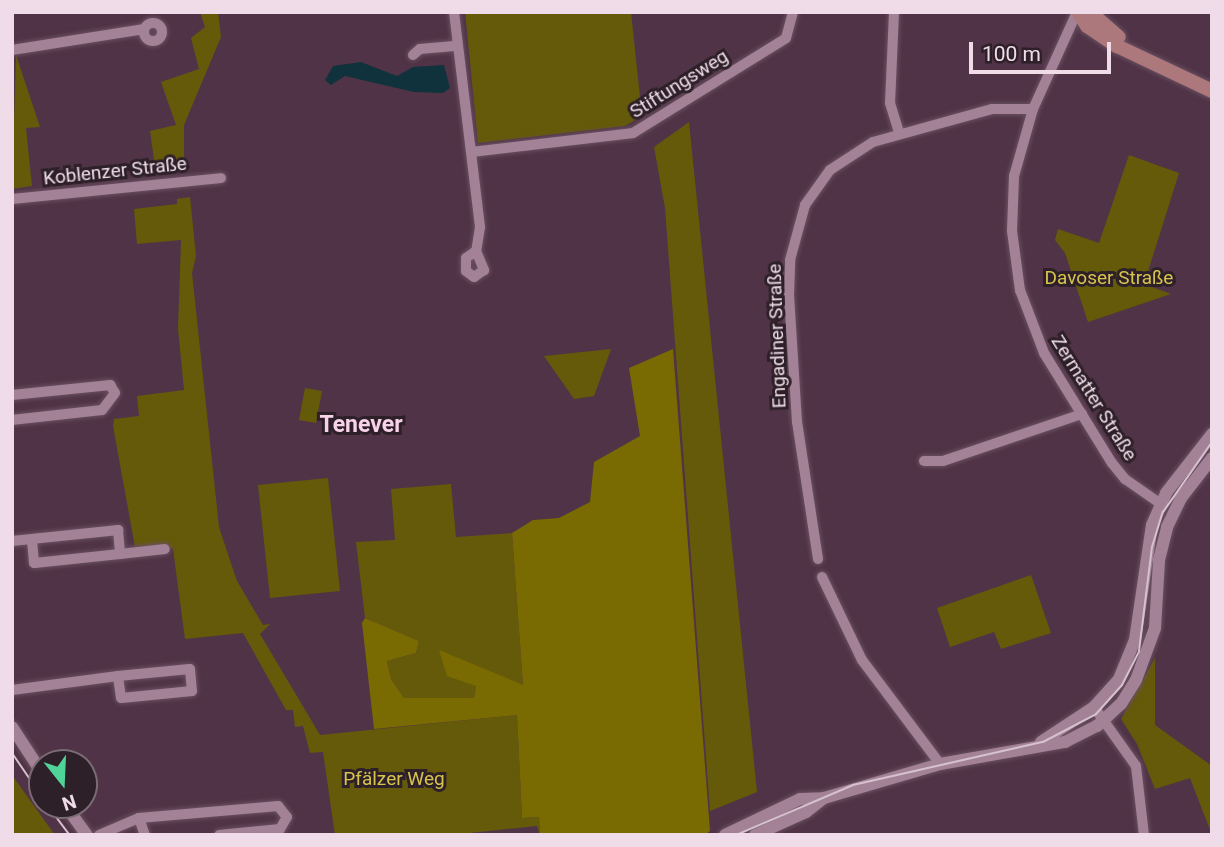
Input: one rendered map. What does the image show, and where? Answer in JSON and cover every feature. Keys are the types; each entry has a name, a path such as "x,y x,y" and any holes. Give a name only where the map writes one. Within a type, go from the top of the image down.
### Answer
{"main road":[{"path":"1077,12 1087,26 1117,46 1212,91"},
{"path":"1090,12 1141,56"}],"street":[{"path":"454,12 480,227 476,251"},
{"name":"Stiftungsweg","path":"472,152 633,133 786,38 793,12"},
{"path":"894,12 890,103 899,133"},
{"name":"Zermatter Straße","path":"1077,12 1034,109 1014,176 1012,231 1020,290 1035,334 1082,414 1125,479 1161,504"},
{"path":"12,50 144,29"},
{"path":"413,55 420,49 457,46"},
{"name":"Engadiner Straße","path":"818,559 797,422 789,295 794,235 805,205 830,170 873,142 992,109 1034,109"},
{"name":"Koblenzer Straße","path":"12,199 220,178"},
{"path":"12,395 110,385 115,393 102,410 12,420"},
{"path":"924,461 943,461 1082,414"},
{"path":"1034,746 1094,707 1119,679 1135,640 1145,555 1161,504 1212,434"},
{"path":"725,835 800,799 824,798 940,764 1076,738 1105,719 1136,680 1148,653 1167,527 1181,498 1212,458"},
{"path":"12,541 118,530 120,554"},
{"path":"32,539 34,563 165,549"},
{"path":"822,577 862,660 940,764"},
{"path":"12,690 118,676 190,668 192,691 121,698 118,676"},
{"path":"1094,707 1136,766 1144,835"},
{"path":"12,727 28,752"},
{"path":"755,835 806,812 824,798"},
{"path":"99,835 139,818 284,808 287,817 280,829 219,835"},
{"path":"139,818 145,835"},
{"path":"75,819 87,835"}],"green space":[{"path":"200,12 218,12 221,37 184,125 184,170 156,174 150,131 176,125 161,82 199,69 191,38 205,27"},
{"path":"465,12 631,12 642,116 625,126 478,143"},
{"path":"16,55 40,127 26,128 32,186 12,189"},
{"path":"689,122 757,792 710,811 665,208 654,147"},
{"name":"Davoser Straße","path":"1129,155 1179,173 1144,284 1171,294 1088,322 1065,253 1055,240 1058,229 1099,243"},
{"name":"Pfälzer Weg","path":"190,197 196,256 192,273 219,527 237,581 263,625 270,624 260,634 320,735 517,715 522,818 539,817 540,835 537,826 450,835 335,835 323,752 310,753 303,726 295,727 293,710 286,710 243,633 185,639 173,549 166,545 135,547 113,426 114,419 139,416 137,396 184,390 178,329 181,240 137,244 134,209 177,204 177,199"},
{"path":"611,349 594,396 574,399 544,356"},
{"path":"305,388 322,391 316,423 299,420"},
{"path":"328,478 340,591 270,598 258,485"},
{"path":"451,484 456,537 512,533 523,685 476,686 474,698 404,698 391,679 387,661 416,653 419,641 365,618 356,542 395,540 391,489"},
{"path":"1031,575 1051,633 1001,649 994,632 950,647 937,608"},
{"path":"1155,658 1155,725 1212,766 1212,835 1190,778 1155,789 1137,744 1121,719"},
{"path":"12,775 28,797 28,819 44,819 55,835 12,835"}],"shaded area":[{"path":"673,349 710,831 705,835 540,835 539,817 522,818 517,715 374,729 362,623 365,618 419,641 416,653 387,661 391,679 404,698 474,698 476,686 447,676 439,650 523,685 512,533 533,520 559,518 590,502 594,462 640,436 629,368"}],"water":[{"path":"361,62 397,76 413,67 444,65 450,88 443,93 414,92 345,76 331,85 325,80 333,66"}],"tram line":[{"path":"736,835 853,785 1043,742 1096,714 1122,685 1139,651 1152,547 1163,512 1212,442"},
{"path":"12,753 28,776"},
{"path":"58,819 70,835"}],"district":[{"name":"Tenever","path":"361,425"}]}
